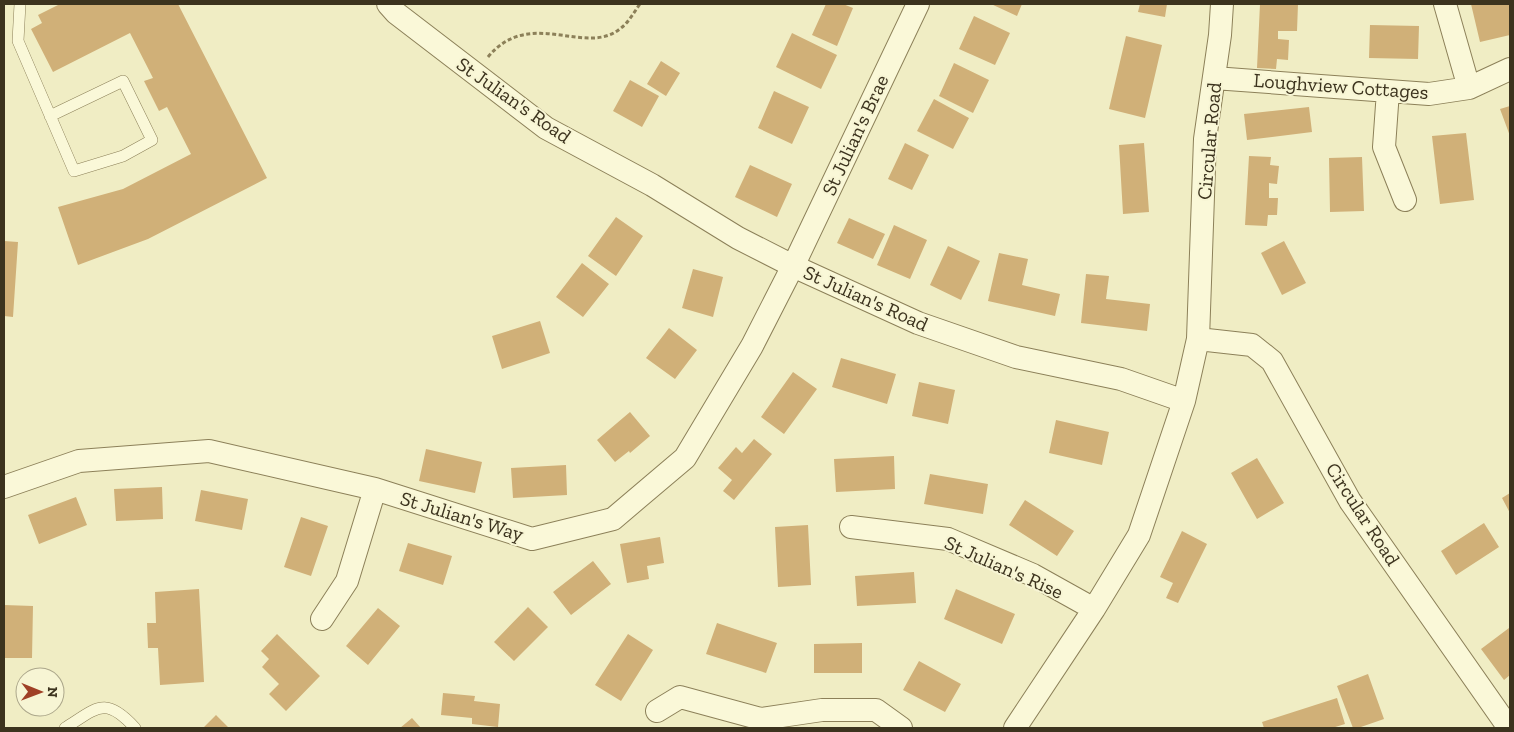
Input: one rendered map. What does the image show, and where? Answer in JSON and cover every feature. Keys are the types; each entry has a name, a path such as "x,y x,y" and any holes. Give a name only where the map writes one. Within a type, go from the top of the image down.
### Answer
{"street":[{"name":"St Julian's Road","path":"388,4 396,13 546,128 652,185 738,238 793,266 918,324 1016,357 1121,379 1184,401"},
{"name":"St Julian's Brae","path":"793,266 918,4"},
{"name":"Circular Road","path":"1184,401 1198,338 1205,139 1220,35 1222,4"},
{"path":"1445,4 1469,88"},
{"name":"Loughview Cottages","path":"1214,78 1429,94 1469,88 1510,69"},
{"path":"1388,91 1384,147 1405,200"},
{"name":"St Julian's Way","path":"4,487 79,461 209,451 375,489 532,539 613,519 685,458 752,346 793,266"},
{"name":"Circular Road","path":"1198,338 1252,345 1272,361 1350,501 1509,728"},
{"path":"1015,728 1094,609 1139,535 1184,401"},
{"path":"322,619 347,581 375,489"},
{"name":"St Julian's Rise","path":"851,527 948,539 1033,575 1094,609"},
{"path":"657,711 680,697 761,724 822,710 876,710 901,728"}],"lane":[{"path":"20,4 18,41 50,116 74,171 122,156 152,140 123,81 50,116"},
{"path":"65,728 98,707 110,707 125,717 135,728"}],"path":[{"path":"474,73 494,50 510,39 532,33 586,38 606,36 620,29 640,4"}],"building":[{"path":"60,4 178,4 267,178 148,239 78,265 58,207 123,189 191,154 167,107 159,111 144,81 153,78 130,33 53,72 31,29 42,23 38,15"},
{"path":"826,4 843,4 853,8 837,46 812,35"},
{"path":"991,4 1022,4 1017,16"},
{"path":"1140,4 1167,4 1165,17 1138,12"},
{"path":"1260,4 1298,4 1297,31 1278,31 1278,39 1289,40 1288,60 1277,59 1276,69 1257,68"},
{"path":"1471,4 1510,4 1510,35 1480,42"},
{"path":"974,16 1010,33 995,65 959,49"},
{"path":"1370,25 1419,26 1418,59 1369,58"},
{"path":"792,33 837,55 821,89 776,67"},
{"path":"1126,36 1162,45 1145,118 1109,109"},
{"path":"661,61 680,73 666,96 647,84"},
{"path":"954,63 989,80 973,113 939,96"},
{"path":"630,80 659,96 642,127 613,111"},
{"path":"774,91 809,107 792,144 758,128"},
{"path":"934,99 969,118 953,149 917,131"},
{"path":"1510,106 1510,136 1500,109"},
{"path":"1309,107 1312,132 1247,140 1244,114"},
{"path":"1466,133 1474,200 1440,204 1432,136"},
{"path":"905,143 929,155 912,190 888,179"},
{"path":"1144,143 1149,212 1123,214 1119,145"},
{"path":"1249,156 1271,157 1270,165 1279,166 1277,184 1269,183 1269,198 1278,198 1277,215 1268,215 1267,226 1245,225"},
{"path":"1362,157 1364,211 1330,212 1329,158"},
{"path":"750,165 792,184 777,217 735,197"},
{"path":"616,217 643,236 616,276 588,256"},
{"path":"849,218 885,234 873,259 837,243"},
{"path":"894,225 927,240 910,279 877,265"},
{"path":"4,241 18,242 13,317 4,316"},
{"path":"1284,241 1306,283 1282,295 1261,253"},
{"path":"948,246 980,261 961,300 930,285"},
{"path":"999,253 1028,259 1022,285 1060,294 1055,316 988,301"},
{"path":"582,263 609,284 583,317 556,297"},
{"path":"693,269 723,277 713,317 682,308"},
{"path":"1086,274 1109,276 1106,299 1150,304 1147,331 1081,323"},
{"path":"540,321 550,353 502,369 492,336"},
{"path":"669,328 697,350 675,379 646,358"},
{"path":"841,358 896,374 887,404 832,387"},
{"path":"793,372 817,389 784,434 761,417"},
{"path":"919,382 955,390 948,424 912,416"},
{"path":"630,412 650,436 630,453 629,451 615,462 597,440"},
{"path":"1056,420 1109,432 1102,465 1049,453"},
{"path":"754,439 772,454 734,500 723,491 732,480 718,468 736,447 742,453"},
{"path":"426,449 482,462 475,493 419,481"},
{"path":"894,456 895,489 836,492 834,459"},
{"path":"1257,458 1284,503 1257,519 1231,473"},
{"path":"566,465 567,495 513,498 511,468"},
{"path":"930,474 988,484 983,514 924,504"},
{"path":"162,487 163,519 116,521 114,489"},
{"path":"201,490 248,499 242,530 195,521"},
{"path":"1510,493 1510,513 1502,498"},
{"path":"76,497 87,525 39,544 28,515"},
{"path":"1025,500 1074,531 1057,556 1009,525"},
{"path":"301,517 328,526 311,576 284,567"},
{"path":"1484,523 1499,547 1456,575 1441,551"},
{"path":"808,525 811,585 778,587 775,527"},
{"path":"1182,531 1207,544 1178,603 1166,598 1173,583 1160,577"},
{"path":"660,537 664,563 647,566 649,579 627,583 620,544"},
{"path":"408,543 452,556 443,585 399,571"},
{"path":"593,561 611,584 571,615 553,592"},
{"path":"914,572 916,603 857,606 855,576"},
{"path":"199,589 204,682 160,685 158,648 148,648 147,623 156,623 155,592"},
{"path":"956,589 1015,614 1002,644 944,619"},
{"path":"4,605 33,606 32,658 4,658"},
{"path":"528,607 548,627 514,661 494,642"},
{"path":"378,608 400,626 368,665 346,646"},
{"path":"717,623 777,643 766,673 706,654"},
{"path":"1509,628 1510,675 1504,680 1481,649"},
{"path":"277,634 320,676 286,711 269,694 279,684 262,667 269,659 261,651"},
{"path":"628,634 653,650 621,701 595,685"},
{"path":"862,643 862,673 814,673 814,644"},
{"path":"919,661 961,684 945,712 903,690"},
{"path":"1368,674 1384,719 1353,728 1337,686"},
{"path":"443,693 475,696 474,701 500,704 498,727 472,724 472,718 441,715"},
{"path":"1337,698 1345,724 1332,728 1264,728 1262,722"},
{"path":"216,715 229,728 203,728"},
{"path":"412,718 421,728 400,728"}]}
